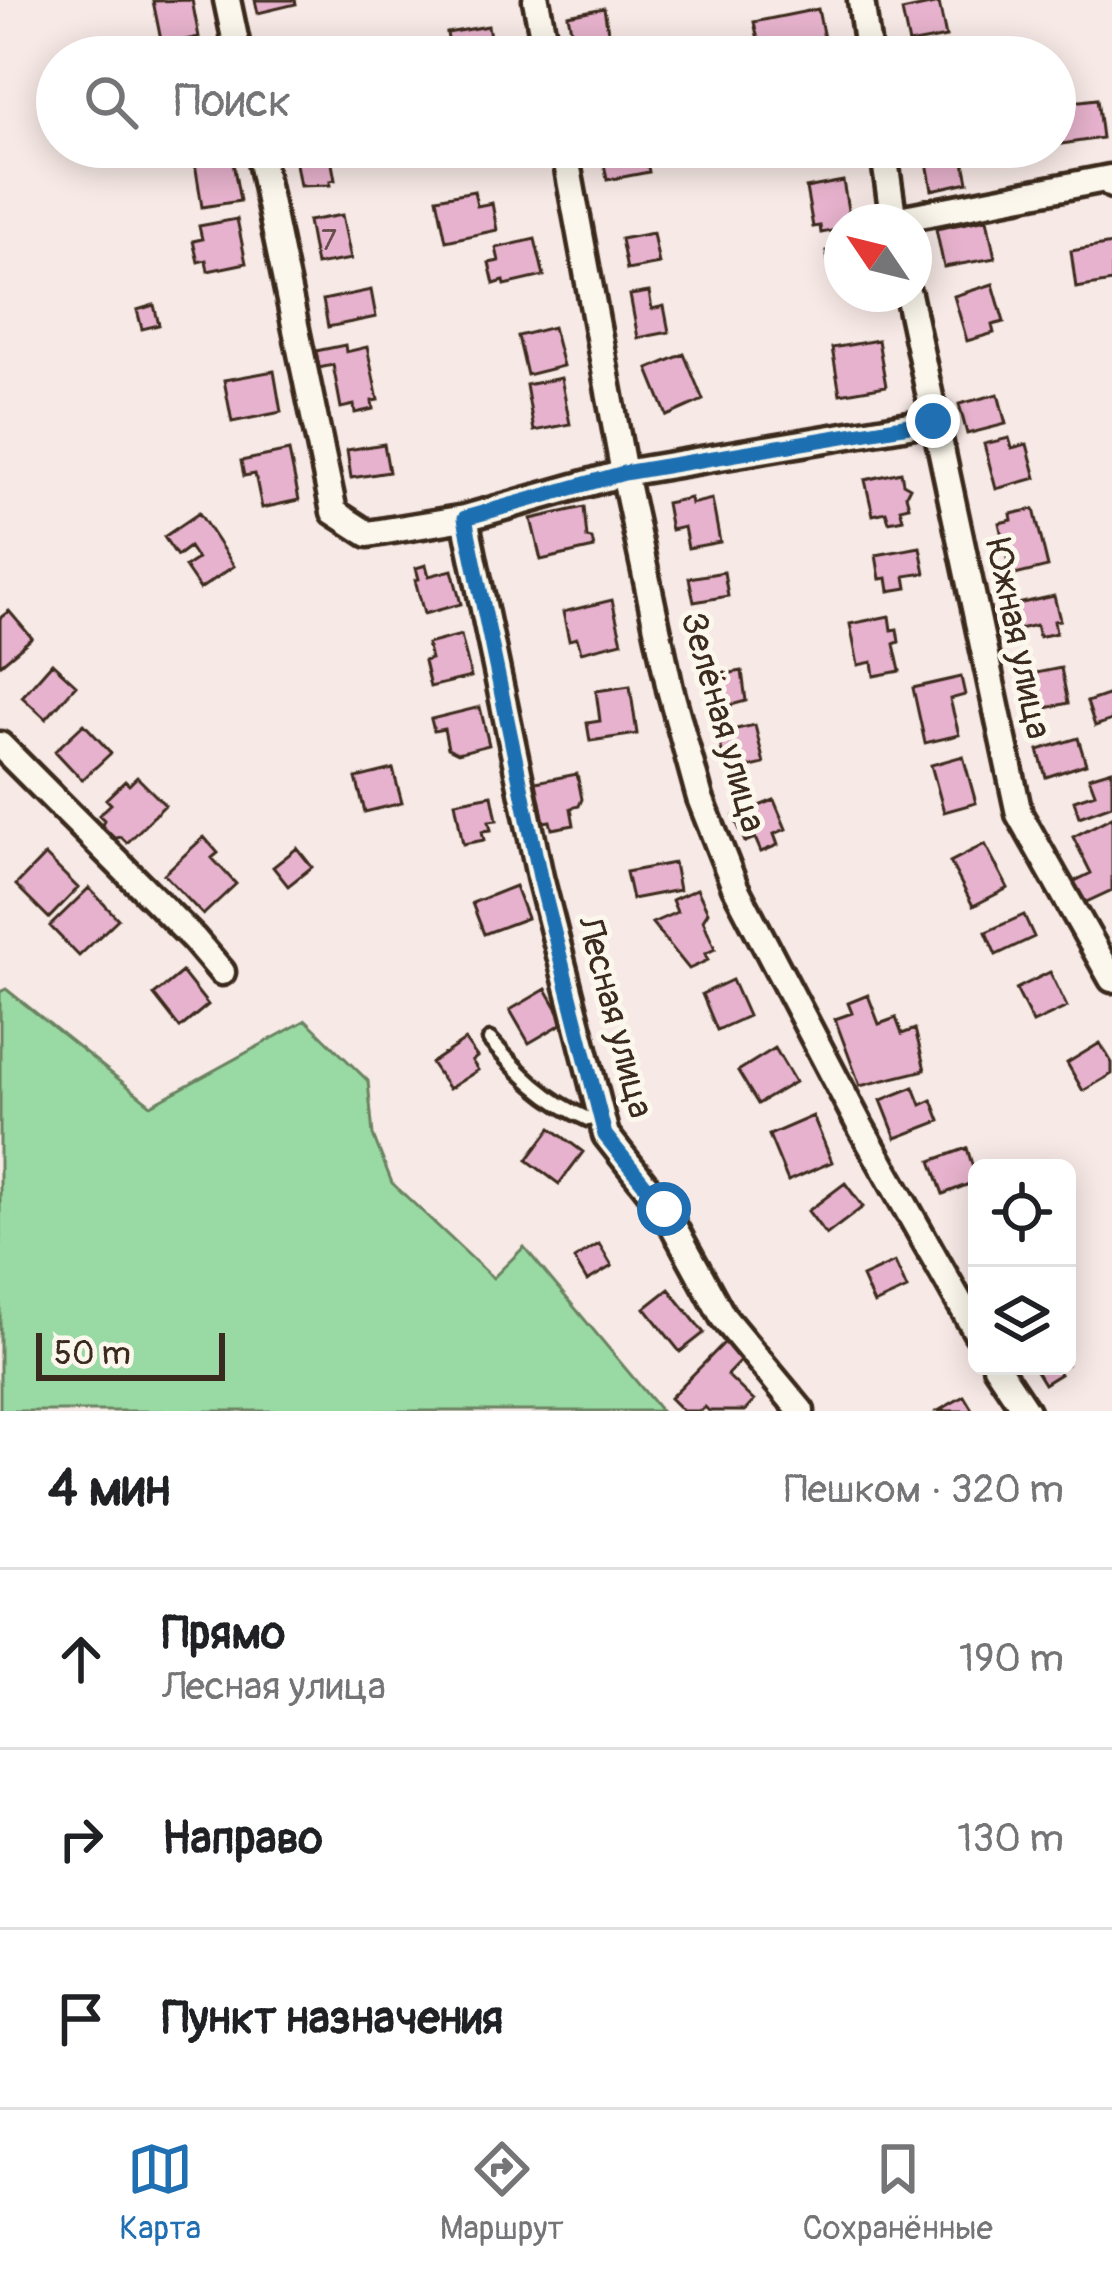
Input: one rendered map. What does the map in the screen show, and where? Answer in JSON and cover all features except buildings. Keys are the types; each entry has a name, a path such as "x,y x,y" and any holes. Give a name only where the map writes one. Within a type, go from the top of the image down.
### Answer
{"street":[{"path":"227,0 235,36"},
{"path":"536,0 543,36"},
{"path":"861,0 866,36"},
{"path":"262,168 334,512 368,534 465,518 624,473 933,421"},
{"name":"Зелёная улица","path":"568,168 624,473 670,689 700,798 735,887 859,1124 968,1317"},
{"path":"886,168 891,204"},
{"path":"932,213 1110,178 1112,185"},
{"name":"Южная улица","path":"912,312 1019,814 1112,979"},
{"name":"Лесная улица","path":"465,518 540,877 605,1135 664,1209 723,1317 802,1411"},
{"path":"0,745 222,972"},
{"path":"1002,1375 1026,1411"}],"lane":[{"path":"490,1040 532,1087 562,1108 588,1119 600,1115"}],"green space":[{"path":"6,989 151,1105 306,1020 368,1081 373,1135 392,1183 493,1278 524,1247 661,1411 0,1411 0,992"}],"route":[{"path":"664,1209 605,1135 540,877 465,518 624,473 933,421"}]}
